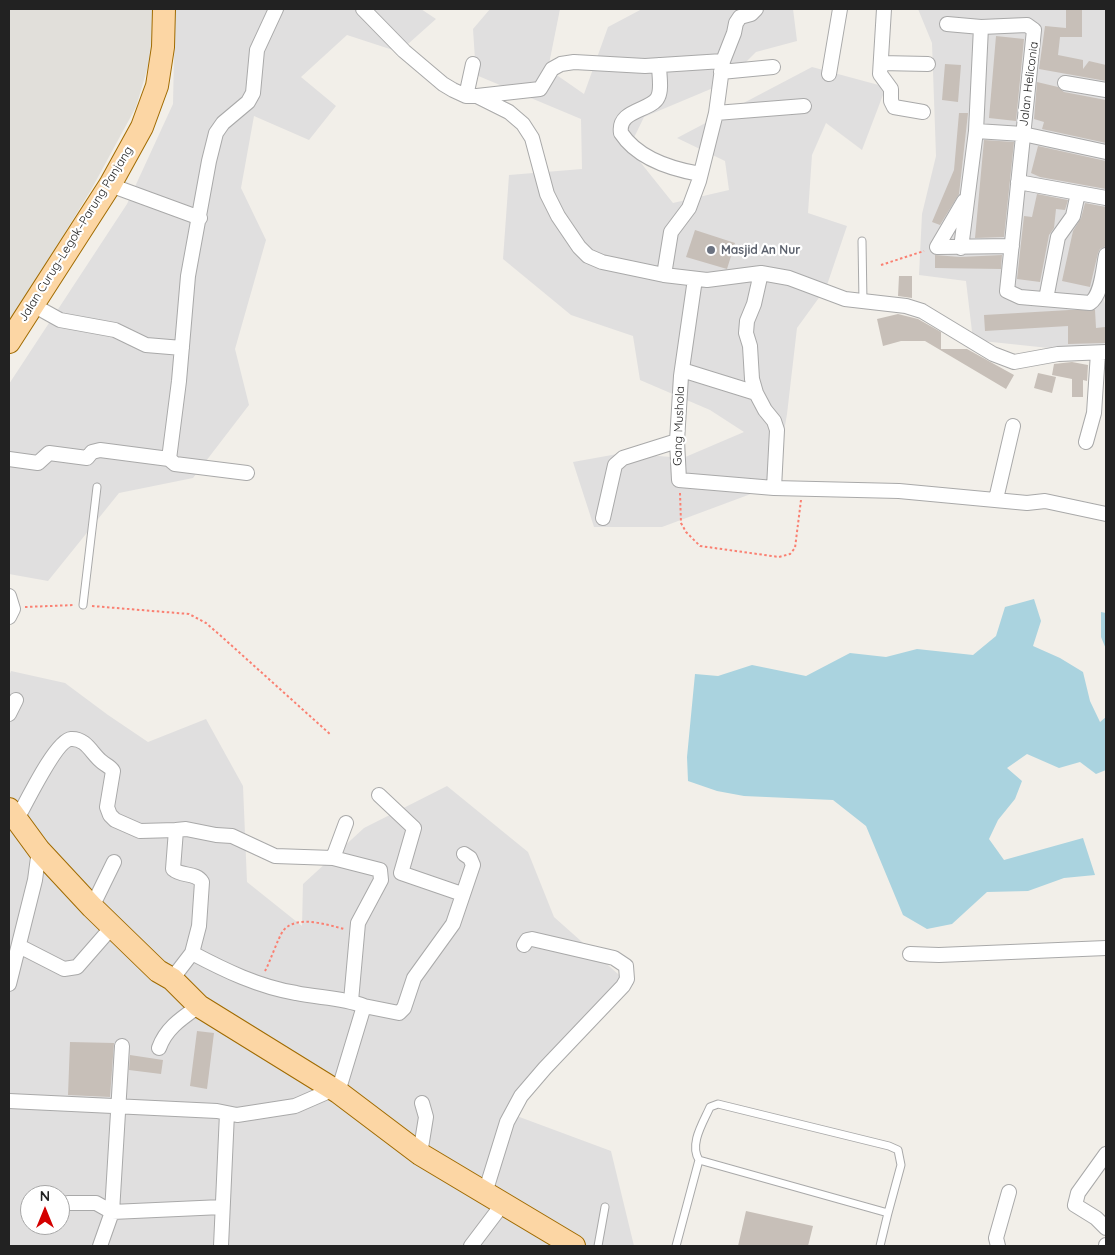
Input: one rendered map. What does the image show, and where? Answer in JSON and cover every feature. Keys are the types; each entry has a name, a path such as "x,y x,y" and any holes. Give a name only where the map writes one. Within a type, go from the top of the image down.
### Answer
{"main road":[{"name":"Jalan Curug–Legok–Parung Panjang","path":"9,342 110,185 142,127 157,86 163,47 164,9"},
{"path":"13,814 39,850 112,928 158,971 172,979 198,1006 336,1091 420,1154 574,1246"}],"street":[{"path":"169,459 191,258 216,133 227,119 248,102 253,93 257,50 276,9"},
{"path":"363,9 404,51 443,84 509,112 523,124 532,138 539,156 552,206 579,247 588,256 602,262 695,279 707,280 762,273 790,278 832,296 863,302 906,306 922,311 993,354 1014,362 1058,354 1102,353 1094,413 1086,442"},
{"path":"664,274 668,240 676,225 689,208 700,174 716,113 722,67 736,23 740,17 751,14 756,9"},
{"path":"829,74 840,9"},
{"path":"884,9 880,74 891,89 891,100 894,107 923,112"},
{"name":"Jalan Heliconia","path":"947,24 981,27 1027,25 1034,30 1031,77 1023,134 1007,291 1015,296 1090,302 1095,300 1098,293 1106,255"},
{"path":"961,248 976,131 981,27"},
{"path":"881,63 928,64"},
{"path":"471,96 473,64"},
{"path":"471,96 540,89 552,69 561,64 773,67"},
{"path":"659,65 658,97 653,104 643,106 625,119 620,129 621,133 644,155 663,165 700,174"},
{"path":"1065,83 1106,90"},
{"path":"716,113 804,106"},
{"name":"Jalan Heliconia","path":"976,131 1023,134 1106,152"},
{"path":"1018,182 1106,198"},
{"path":"110,185 200,218"},
{"path":"1046,299 1058,237 1073,216 1078,193"},
{"path":"968,194 936,247 1012,246"},
{"path":"762,273 754,304 747,321 746,333 750,346 752,379 756,393 765,410 774,421 777,430 777,461 774,488"},
{"name":"Gang Mushola","path":"695,279 682,370 677,441 679,480 774,488 899,491 1027,502 1045,501 1106,514"},
{"path":"33,305 60,320 81,326 110,329 146,345 182,348"},
{"path":"682,370 756,393"},
{"path":"996,499 1013,426"},
{"path":"603,518 615,465 623,458 677,441"},
{"path":"9,459 38,463 49,453 87,458 92,452 100,450 169,459 175,464 247,473"},
{"path":"9,714 16,700"},
{"path":"9,1101 120,1106 237,1115 295,1106 336,1091 358,1004 358,932 361,915 381,880 381,873 373,867 333,858 276,856 232,836 186,829 140,831 115,820 107,807 114,771 102,763 89,746 73,739 68,739 61,746 13,814"},
{"path":"380,795 414,828 401,873 462,894"},
{"path":"333,858 346,823"},
{"path":"172,979 192,952 198,926 202,882 199,877 179,873 173,869 176,830"},
{"path":"9,984 35,880 39,850"},
{"path":"192,952 223,969 260,983 294,993 399,1013 404,1008 414,978 452,924 473,864 470,858 464,854"},
{"path":"92,907 114,862"},
{"path":"19,946 64,969 73,970 78,967 112,928"},
{"path":"471,1246 494,1199 507,1122 521,1096 623,986 627,979 626,966 614,958 532,939 526,940 524,944"},
{"path":"910,954 939,955 1106,948"},
{"path":"160,1048 163,1039 175,1024 198,1006"},
{"path":"100,1246 112,1212 115,1149 120,1106 122,1046"},
{"path":"420,1154 426,1117 422,1103"},
{"path":"221,1246 227,1113"},
{"path":"1106,1154 1078,1193 1076,1205 1096,1218 1106,1228"},
{"path":"998,1246 996,1238 1009,1192"},
{"path":"70,1203 96,1203 112,1212 222,1207"}],"lane":[{"path":"862,241 863,302"},
{"path":"83,605 97,487"},
{"path":"676,1246 698,1160 695,1149 696,1142 710,1106 718,1104 889,1146 898,1150 901,1165 880,1246"},
{"path":"698,1160 888,1213"},
{"path":"598,1246 606,1207"}],"path":[{"path":"881,265 936,247"},
{"path":"679,480 681,523 692,540 700,546 779,557 790,554 795,548 802,488"},
{"path":"10,607 83,605 189,614 206,623 331,735"},
{"path":"260,983 283,932 291,925 312,922 358,932"}],"shaded area":[{"path":"9,9 156,9 157,36 136,107 91,190 9,324"},
{"path":"175,9 421,9 436,19 399,52 347,35 301,77 336,106 309,140 254,116 241,188 266,240 235,349 249,405 193,478 119,493 48,581 9,574 9,384 127,204 173,104"},
{"path":"490,9 560,9 548,69 584,94 608,27 642,9 793,9 797,41 756,52 725,83 644,117 629,148 673,203 729,190 725,161 677,138 812,67 886,87 862,150 826,123 812,155 808,213 847,226 826,288 797,328 787,414 775,485 662,527 594,527 573,462 623,453 683,458 744,432 710,410 640,380 633,336 571,315 503,259 509,175 582,169 581,119 476,75 473,29"},
{"path":"918,9 1106,9 1106,296 1104,300 1106,308 1106,347 1077,351 973,340 966,281 919,275 922,214 936,156 932,43"},
{"path":"11,671 65,683 148,742 206,719 243,786 247,882 302,926 303,884 364,828 447,786 528,852 554,917 627,982 602,1018 542,1068 506,1112 611,1151 634,1246 9,1246 9,676"}],"water":[{"path":"1034,599 1041,621 1033,646 1060,658 1083,672 1090,701 1100,722 1106,717 1106,770 1096,774 1080,762 1059,768 1027,754 1007,768 1022,781 1015,799 998,820 989,839 1004,860 1083,838 1095,875 1064,878 1028,891 987,892 952,924 927,929 903,915 866,826 833,800 744,796 717,791 688,781 687,757 695,674 718,676 752,665 806,676 850,653 886,657 917,649 973,655 996,636 1005,607"},
{"path":"1101,612 1106,613 1106,649 1101,637"}],"building":[{"path":"1066,9 1082,9 1082,37 1060,37 1058,55 1083,60 1083,69 1089,61 1106,65 1106,81 1039,69 1045,26 1066,28"},
{"path":"996,36 1024,39 1016,121 989,118"},
{"path":"945,64 961,65 958,102 942,100"},
{"path":"1037,82 1058,87 1064,92 1106,100 1106,143 1042,129 1044,122 1034,119"},
{"path":"959,113 968,113 959,194 940,225 932,222 954,170"},
{"path":"984,140 1014,142 1004,237 975,238"},
{"path":"1038,146 1106,161 1106,189 1040,177 1031,173"},
{"path":"1037,194 1068,200 1065,210 1056,209 1054,228 1049,235 1040,282 1017,279 1024,216 1032,217"},
{"path":"1085,203 1106,207 1106,246 1100,249 1098,253 1090,287 1062,281 1073,231 1081,218"},
{"name":"Masjid An Nur","path":"695,230 735,243 727,269 686,257"},
{"path":"935,255 960,257 1002,255 1001,269 935,268"},
{"path":"899,276 912,276 912,298 898,296"},
{"path":"1095,310 1096,328 1105,327 1105,343 1068,344 1068,326 985,331 984,315"},
{"path":"898,314 918,319 941,332 941,349 967,349 1014,375 1006,389 925,341 901,341 883,346 877,319"},
{"path":"1072,362 1088,365 1087,381 1083,380 1083,397 1072,397 1072,379 1052,375 1054,364"},
{"path":"1038,373 1056,377 1052,393 1034,388"},
{"path":"197,1031 214,1033 207,1089 190,1086"},
{"path":"70,1042 114,1043 110,1097 68,1095"},
{"path":"130,1055 163,1060 161,1074 129,1070"},
{"path":"746,1211 813,1226 808,1246 738,1246"}],"place":[{"name":"Masjid An Nur","path":"711,250"}]}
